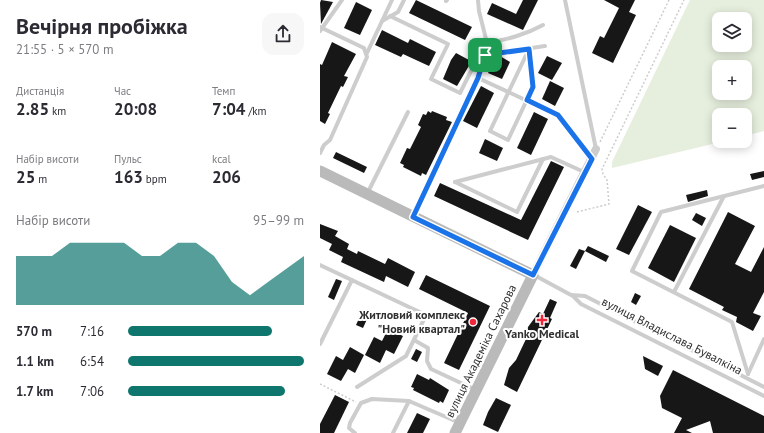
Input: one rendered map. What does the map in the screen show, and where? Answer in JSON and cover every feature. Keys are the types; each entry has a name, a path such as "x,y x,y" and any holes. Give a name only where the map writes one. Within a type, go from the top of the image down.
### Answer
{"street":[{"name":"вулиця Академіка Сахарова","path":"458,428 533,275 586,172 596,149"},
{"name":"вулиця Владислава Бувалкіна","path":"320,172 533,275"}],"lane":[{"path":"342,0 321,28 360,46 367,53"},
{"path":"320,153 334,132 367,60 367,53 392,0"},
{"path":"382,21 398,12 404,0"},
{"path":"413,217 478,78 485,55 487,43 479,11 478,0"},
{"path":"565,0 596,149"},
{"path":"390,16 448,44 431,79 460,93 475,63"},
{"path":"487,43 513,39 543,25"},
{"path":"485,55 545,46"},
{"path":"529,49 533,87 508,140 490,131 529,49"},
{"path":"478,78 558,115 592,159"},
{"path":"367,194 408,112"},
{"path":"543,159 517,212 455,182 485,174 543,159 551,157 586,172"},
{"path":"747,376 732,322 632,271 661,212 764,186"},
{"path":"674,292 724,196"},
{"path":"320,265 426,315 406,356 357,387"},
{"name":"вулиця Владислава Бувалкіна","path":"533,275 571,295 581,304 764,396"},
{"path":"320,344 352,280"},
{"name":"вулиця Владислава Бувалкіна","path":"571,295 584,296 747,376 764,386"},
{"path":"747,376 764,339"},
{"path":"414,340 428,348 427,361 431,369 476,391"},
{"path":"355,433 350,430 349,426 360,404 372,399 409,401 458,428"},
{"path":"393,433 409,401"}],"path":[{"path":"596,149 668,0"},
{"path":"577,212 609,204 607,180 602,169 684,0"},
{"path":"320,384 360,404"}],"green space":[{"path":"690,0 764,0 764,131 752,134 752,108 712,108 712,144 612,168 612,162"}],"building":[{"path":"321,0 333,2 321,24 320,3"},
{"path":"416,0 472,27 465,40 409,13"},
{"path":"523,0 538,0 523,30 487,14 492,3 516,14"},
{"path":"604,0 635,0 629,12 636,15 613,63 592,53 600,36 604,38 619,8"},
{"path":"356,2 372,10 360,35 344,28"},
{"path":"382,30 408,43 410,39 436,52 429,66 403,54 401,57 375,45"},
{"path":"332,42 356,54 344,76 348,77 343,87 341,86 328,113 330,114 325,124 320,121 320,64 322,65"},
{"path":"456,53 469,60 468,63 470,64 457,86 443,79 451,60"},
{"path":"500,56 510,62 502,79 488,73 496,57"},
{"path":"547,56 562,63 552,80 538,73"},
{"path":"550,81 564,88 555,106 542,99"},
{"path":"481,86 494,93 477,128 463,121"},
{"path":"428,111 431,113 432,111 447,117 446,120 452,122 426,175 422,173 421,176 403,167 404,165 400,163 407,148 410,149 421,127 418,125 423,114 426,115"},
{"path":"534,112 548,119 531,155 517,148"},
{"path":"485,139 503,148 497,161 479,153"},
{"path":"336,152 367,167 364,173 333,158"},
{"path":"551,161 564,167 528,240 434,196 440,183 521,220"},
{"path":"764,171 764,177 752,180 750,174"},
{"path":"707,190 708,196 688,202 686,195"},
{"path":"638,205 652,212 629,255 616,249"},
{"path":"728,212 755,226 735,264 751,272 764,247 764,292 753,313 761,316 753,331 736,322 737,317 722,310 724,307 689,289"},
{"path":"696,213 706,218 702,226 692,220"},
{"path":"320,224 338,231 335,236 349,244 347,249 357,254 358,251 385,264 388,258 415,272 408,287 386,276 384,282 341,262 343,257 329,250 332,244 320,238"},
{"path":"670,225 696,238 674,282 648,268"},
{"path":"588,246 609,256 606,262 585,251"},
{"path":"579,249 585,251 576,269 570,266"},
{"name":"Житловий комплекс \"Новий квартал\"","path":"426,275 490,306 459,370 444,363 468,313 419,289"},
{"path":"336,279 342,281 334,300 328,297"},
{"path":"635,293 641,296 636,305 631,302"},
{"path":"550,299 557,302 550,318 552,319 517,392 504,385 509,368 516,360 526,339 528,327 539,312 543,314"},
{"path":"361,314 368,317 363,328 356,325"},
{"path":"388,329 403,336 394,354 386,350 380,363 365,355 374,337 382,341"},
{"path":"350,347 364,355 355,373 348,369 341,381 327,374 336,356 343,360"},
{"path":"416,349 422,352 417,362 411,359"},
{"path":"643,356 663,366 658,376 645,369"},
{"path":"673,370 764,416 764,433 713,433 710,421 686,430 692,433 674,433 682,418 662,408 660,396"},
{"path":"417,374 429,380 430,378 449,390 443,403 440,401 439,403 413,390 414,388 411,387"},
{"path":"335,395 349,402 334,433 320,433 320,424"},
{"path":"496,398 511,405 498,432 483,425"},
{"path":"417,413 430,419 423,433 407,433"}],"place":[{"name":"Yanko Medical","path":"542,320"},
{"name":"Житловий комплекс \"Новий квартал\"","path":"473,322"}],"route":[{"path":"529,49 533,87 527,100 558,115 592,159 533,275 413,217 478,78 485,55 529,49"}]}
